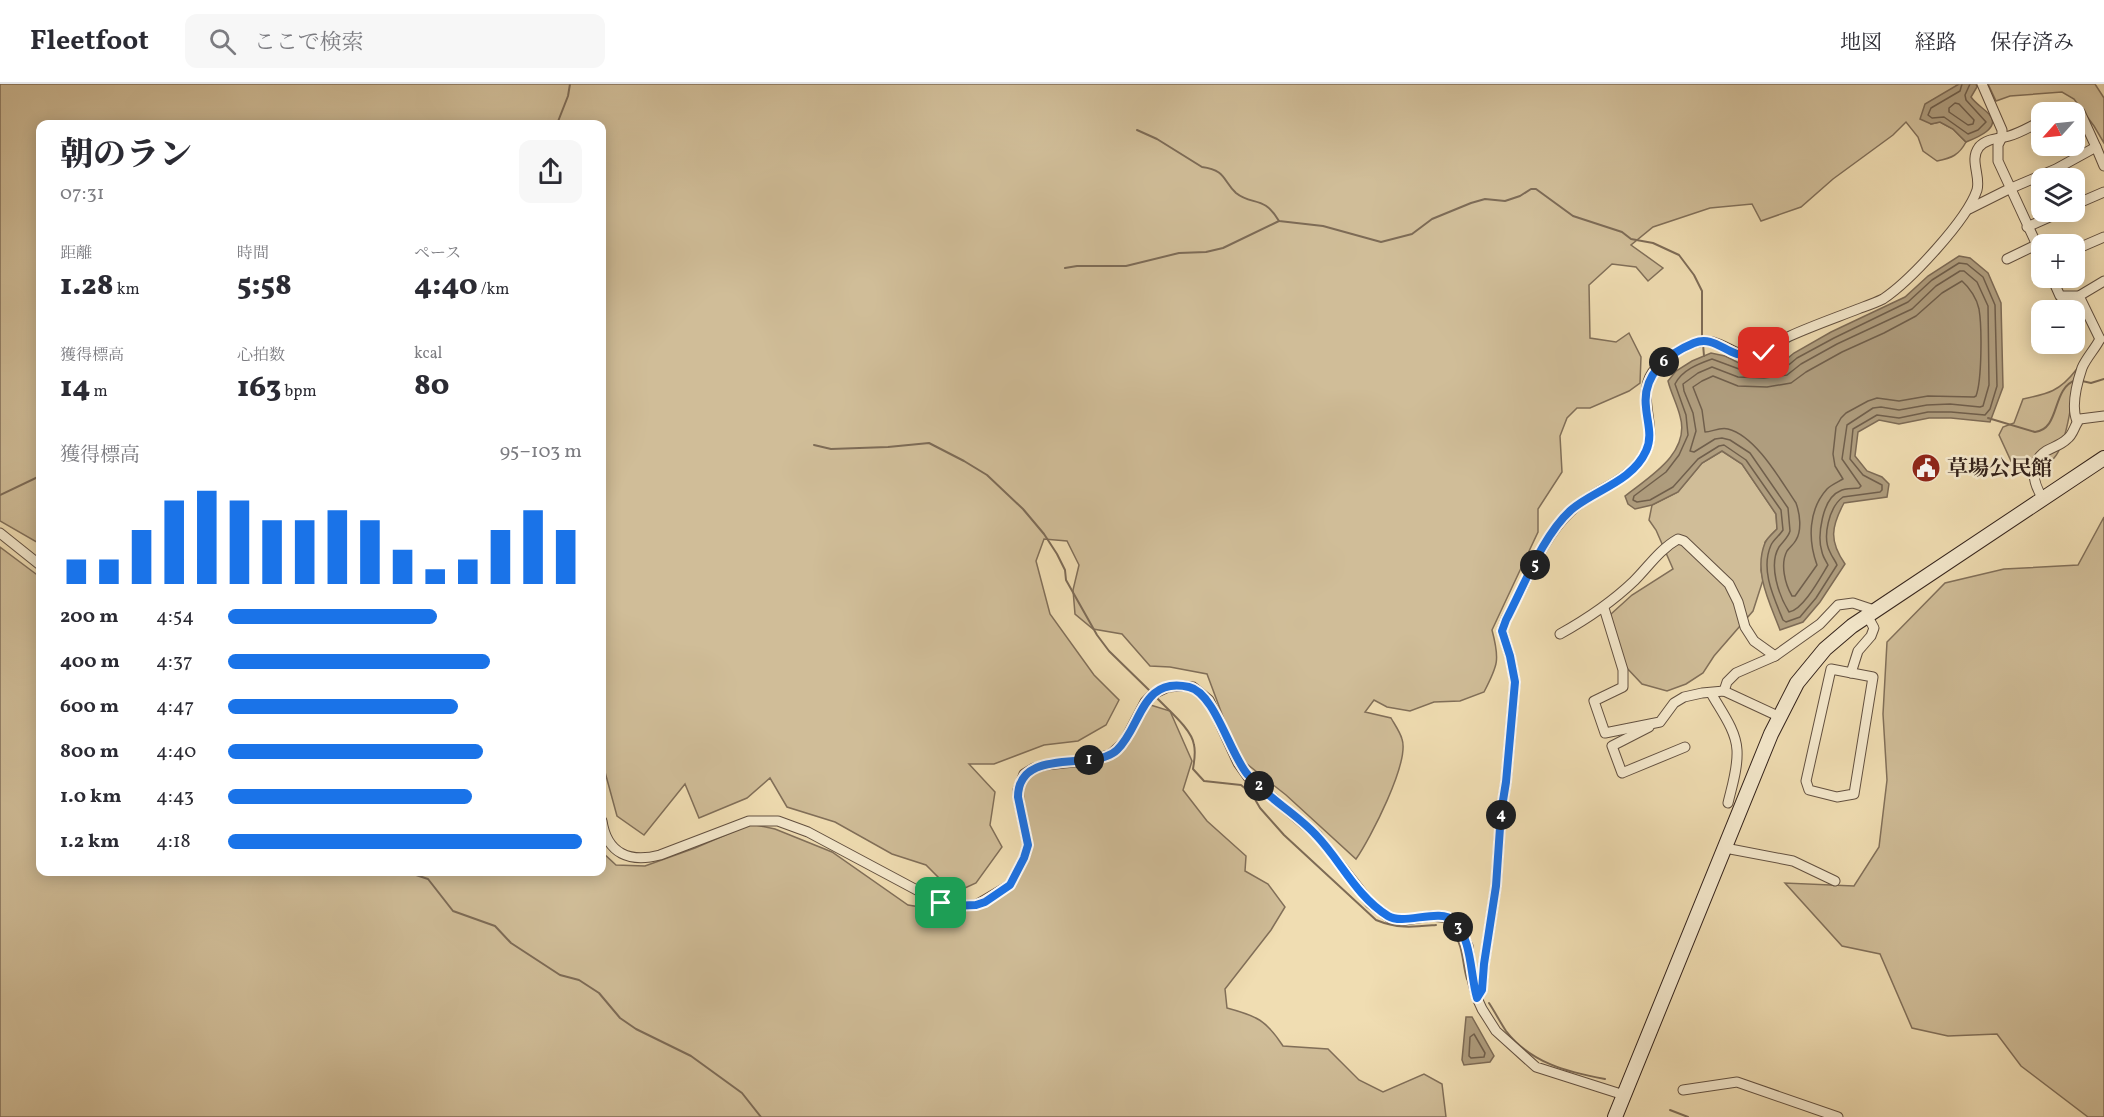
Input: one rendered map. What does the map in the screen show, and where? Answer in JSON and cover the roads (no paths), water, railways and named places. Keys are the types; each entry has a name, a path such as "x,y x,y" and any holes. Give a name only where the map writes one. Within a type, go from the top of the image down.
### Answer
{"street":[{"path":"1982,84 2002,130 2002,137 1998,145 1998,162 2031,235"},
{"path":"2085,123 2104,166"},
{"path":"1477,998 1482,990 1496,886 1515,682 1502,631 1551,534 1572,509 1620,480 1636,466 1646,453 1650,431 1645,404 1647,385 1656,368 1696,342 1713,342 1743,356 1764,353 1788,336 1882,299 1933,254 1969,209 1978,188 1974,162 1979,147 1988,140 2008,136 2031,126"},
{"path":"1969,209 2056,169 2096,147"},
{"path":"2085,200 2104,192"},
{"path":"2027,227 2038,222"},
{"path":"2085,245 2104,237"},
{"path":"2007,259 2031,247"},
{"path":"2056,288 2060,296 2079,296 2104,281"},
{"path":"2043,499 2033,478 2036,464 2043,453 2071,436 2077,421 2075,402 2083,367 2102,338 2079,296"},
{"path":"2077,421 2104,416"},
{"path":"1616,1117 1725,848 1780,717 1797,684 1826,649 1870,613 2104,458"},
{"path":"0,534 36,562"},
{"path":"1560,634 1604,608 1668,545 1678,539 1684,541 1729,585 1738,602 1745,627 1754,641 1775,656"},
{"path":"1724,691 1727,682 1736,673 1775,656 1820,624 1838,605 1853,603 1870,613 1874,628 1871,636 1858,651 1851,673"},
{"path":"1604,608 1623,670 1623,687 1594,701 1605,733 1660,722"},
{"path":"1831,669 1851,673 1873,677 1854,794 1837,796 1809,790 1806,781 1831,669"},
{"path":"606,835 613,848 623,855 635,859 648,859 749,821 778,821 808,832 941,903 951,906 976,905 985,902 1010,885 1024,858 1028,845 1018,806 1018,790 1024,774 1046,765 1093,760 1111,754 1124,742 1145,702 1153,694 1168,687 1193,687 1209,700 1238,763 1248,777 1317,835 1370,903 1390,918 1405,920 1431,916 1451,918 1456,923 1468,946 1477,998 1496,1031 1536,1067 1624,1095"},
{"path":"1685,747 1622,773 1612,746 1660,722 1674,703 1684,697 1702,693 1724,691 1780,717"},
{"path":"1711,693 1729,726 1737,748 1728,803"},
{"path":"1725,848 1792,861 1835,881"},
{"path":"1683,1089 1737,1082 1838,1117"}],"water":[{"path":"1959,84 1976,84 1977,87 1971,97 1992,119 1992,124 1986,132 1966,142 1953,129 1940,122 1931,124 1920,119 1925,104"},
{"path":"1959,256 1970,258 1988,273 2001,303 2003,387 1990,422 1929,418 1899,424 1879,420 1858,432 1855,456 1867,471 1882,477 1889,484 1887,497 1844,503 1836,519 1834,541 1845,564 1820,602 1803,622 1780,630 1764,587 1761,565 1765,543 1777,529 1776,514 1742,464 1722,451 1702,463 1678,492 1652,505 1635,509 1628,504 1625,496 1666,463 1674,453 1679,441 1682,429 1680,416 1668,381 1676,371 1711,353 1725,356 1739,363 1764,365 1783,362 1794,353 1831,332 1905,297 1928,276"},
{"path":"1466,1017 1472,1017 1494,1056 1490,1062 1464,1065 1462,1060"}],"waterway":[{"path":"559,120 570,84"},
{"path":"1137,130 1157,139 1202,167 1220,173 1236,193 1268,207 1279,221 1323,226 1381,242 1412,234 1432,219 1471,203 1485,199 1505,201 1531,189 1536,189 1573,216 1622,232 1631,239 1653,243 1679,255 1694,275 1702,291 1702,338"},
{"path":"1065,268 1126,266 1179,253 1206,252 1223,248 1279,221"},
{"path":"1703,344 1704,356"},
{"path":"2082,381 2091,383 2104,379"},
{"path":"1988,418 2035,432 2043,429 2049,424 2063,391 2068,384 2076,380"},
{"path":"814,445 831,449 929,443 987,475 1023,509 1044,534 1057,554 1065,570 1066,580 1097,635 1109,651 1151,692"},
{"path":"0,495 36,478"},
{"path":"1155,696 1189,732 1195,748 1193,769 1204,781 1241,785 1252,794 1260,808 1284,835 1376,920 1399,926 1436,925"},
{"path":"419,876 428,879 453,911 495,926 511,943 560,975 579,980 599,993 620,1018 636,1029 691,1056 742,1093 761,1117"},
{"path":"1452,931 1461,948 1467,979"},
{"path":"1489,1003 1506,1031 1527,1051 1564,1069 1605,1079"},
{"path":"1670,1110 1688,1117"}],"place":[{"name":"草場公民館","path":"1926,468"}]}
